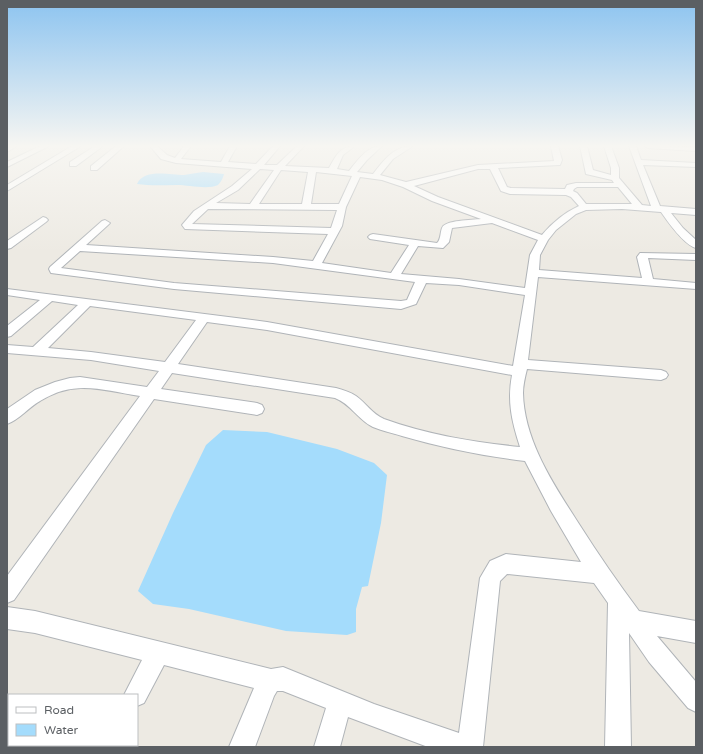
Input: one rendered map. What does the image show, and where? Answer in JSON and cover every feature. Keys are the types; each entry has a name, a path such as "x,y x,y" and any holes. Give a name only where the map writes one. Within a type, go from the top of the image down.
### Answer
{"street":[{"path":"7,188 19,181"},
{"path":"242,181 235,188 205,206 189,221 187,225 188,227 334,231"},
{"path":"252,206 270,181"},
{"path":"306,206 310,181"},
{"path":"316,265 334,231 351,181"},
{"path":"391,181 406,185 435,199 544,239"},
{"path":"406,185 421,181"},
{"path":"500,181 507,190 568,192 574,195 584,207"},
{"path":"618,181 639,207"},
{"path":"647,181 660,209 696,245"},
{"path":"568,192 570,187 576,185 621,185"},
{"path":"205,206 342,207"},
{"path":"696,212 639,207 584,207 572,212 562,220 544,239 535,255 528,315 516,393 520,422 530,455 557,505 600,574 632,621 657,654 696,700"},
{"path":"7,246 43,220"},
{"path":"373,238 439,246 444,242 447,227 450,225 493,221"},
{"path":"105,223 57,266 54,269 55,271 174,286 401,305 412,302 422,279"},
{"path":"683,232 696,232"},
{"path":"394,276 415,243"},
{"path":"78,248 140,251 316,265 530,292"},
{"path":"648,282 641,261 644,255 696,257"},
{"path":"532,273 696,286"},
{"path":"7,292 267,326 519,368 661,375"},
{"path":"7,333 50,297"},
{"path":"36,352 88,302"},
{"path":"7,593 204,318"},
{"path":"7,349 91,356 341,394 352,399 372,420 379,423 436,440 482,449 530,455"},
{"path":"7,418 29,399 61,385 72,382 150,392 257,409"},
{"path":"470,747 490,578 496,568 506,564 600,574"},
{"path":"618,600 618,747"},
{"path":"7,618 35,622 271,681 283,679 340,703 463,747"},
{"path":"632,621 696,632"},
{"path":"137,694 158,653"},
{"path":"242,747 265,689 271,681"},
{"path":"327,747 340,703"}],"water":[{"path":"139,181 221,181 218,185 209,187 137,184"},
{"path":"223,430 267,432 337,449 374,463 387,475 381,523 368,586 362,587 356,609 356,632 347,635 286,631 189,609 153,604 138,591 173,513 206,445"}]}
